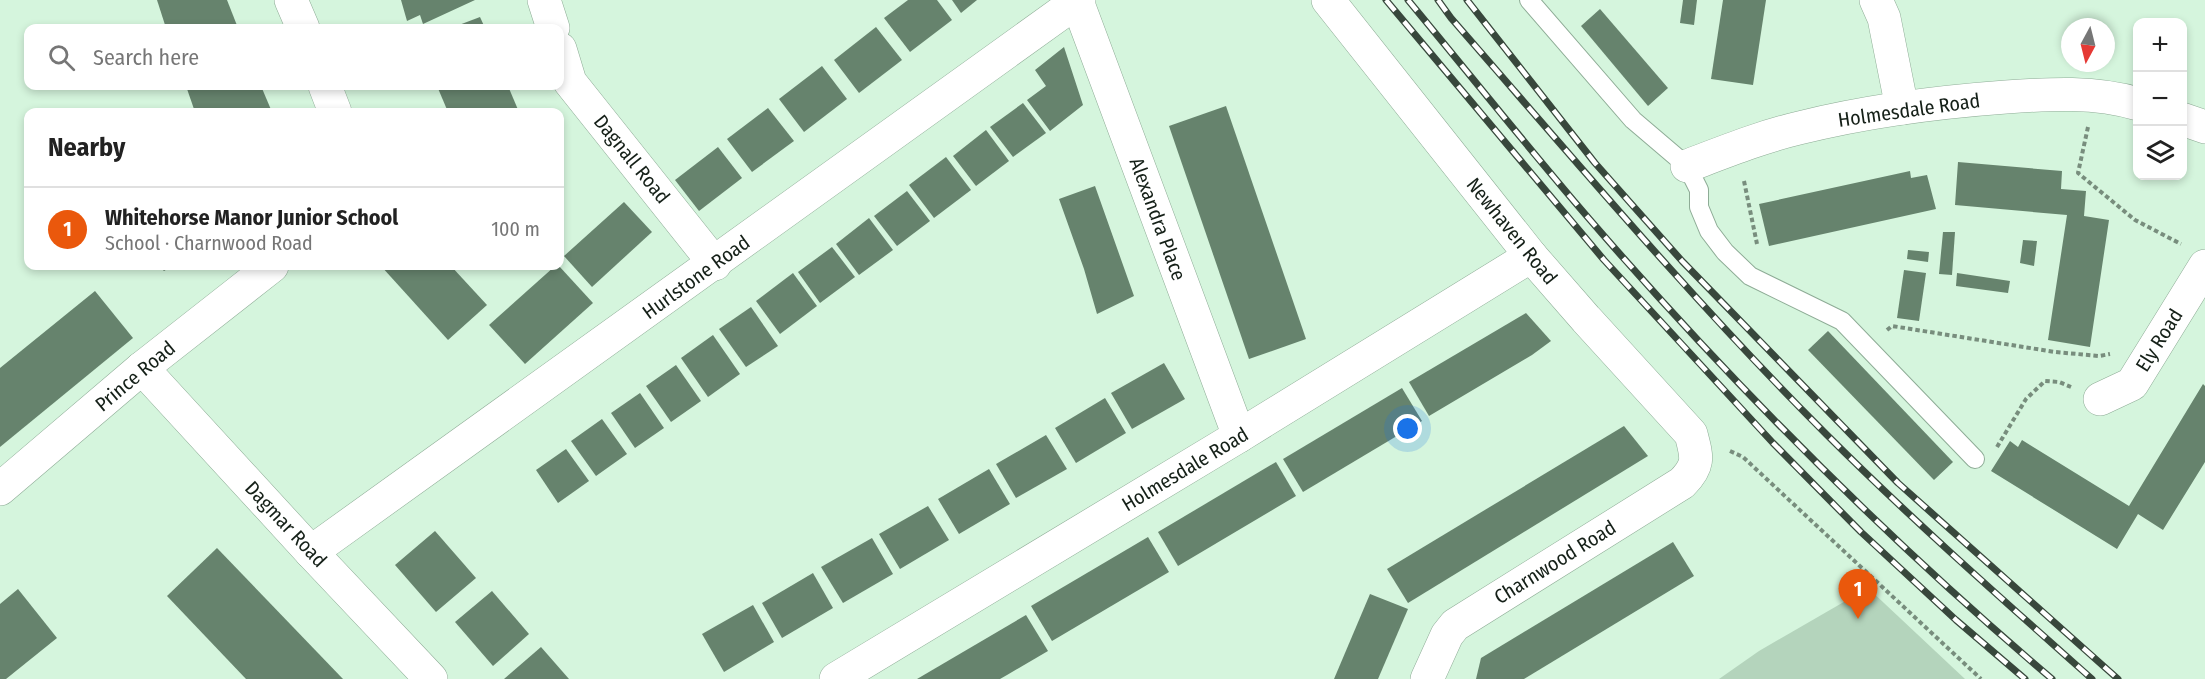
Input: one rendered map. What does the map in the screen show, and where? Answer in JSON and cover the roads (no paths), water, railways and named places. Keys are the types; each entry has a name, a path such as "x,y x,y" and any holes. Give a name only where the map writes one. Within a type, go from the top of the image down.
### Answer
{"street":[{"path":"291,0 301,24"},
{"path":"544,0 552,24"},
{"name":"Newhaven Road","path":"1329,0 1531,255 1694,446"},
{"path":"1876,0 1884,18 1902,108"},
{"name":"Hurlstone Road","path":"311,552 715,264 1078,1"},
{"name":"Alexandra Place","path":"1078,1 1239,436"},
{"name":"Dagnall Road","path":"564,62 570,82 715,264"},
{"path":"327,90 333,108"},
{"name":"Holmesdale Road","path":"1687,166 1799,128 1902,108 2042,95 2095,96 2133,103"},
{"path":"2187,121 2205,127"},
{"name":"Holmesdale Road","path":"836,679 1239,436 1531,255"},
{"name":"Ely Road","path":"2100,399 2132,384 2155,347 2195,256"},
{"name":"Prince Road","path":"0,489 142,368 267,270"},
{"name":"Dagmar Road","path":"142,368 431,679"},
{"name":"Charnwood Road","path":"1427,679 1447,635 1455,625 1682,483 1692,473 1694,446"}],"lane":[{"path":"1529,0 1633,120 1687,166 1699,190 1699,207 1709,231 1725,252 1750,276 1842,321 1975,459"}],"railway":[{"path":"1386,0 1604,260 1773,443 1861,532 1956,620 2025,679"},
{"path":"1408,0 1585,214 1695,337 1869,513 1929,570 2052,679"},
{"path":"1438,0 1451,18 1635,229 1777,384 1891,497 2092,679"},
{"path":"1467,0 1595,163 1682,261 1898,483 2118,679"}],"place":[{"name":"Whitehorse Manor Junior School","path":"1858,619"}]}
